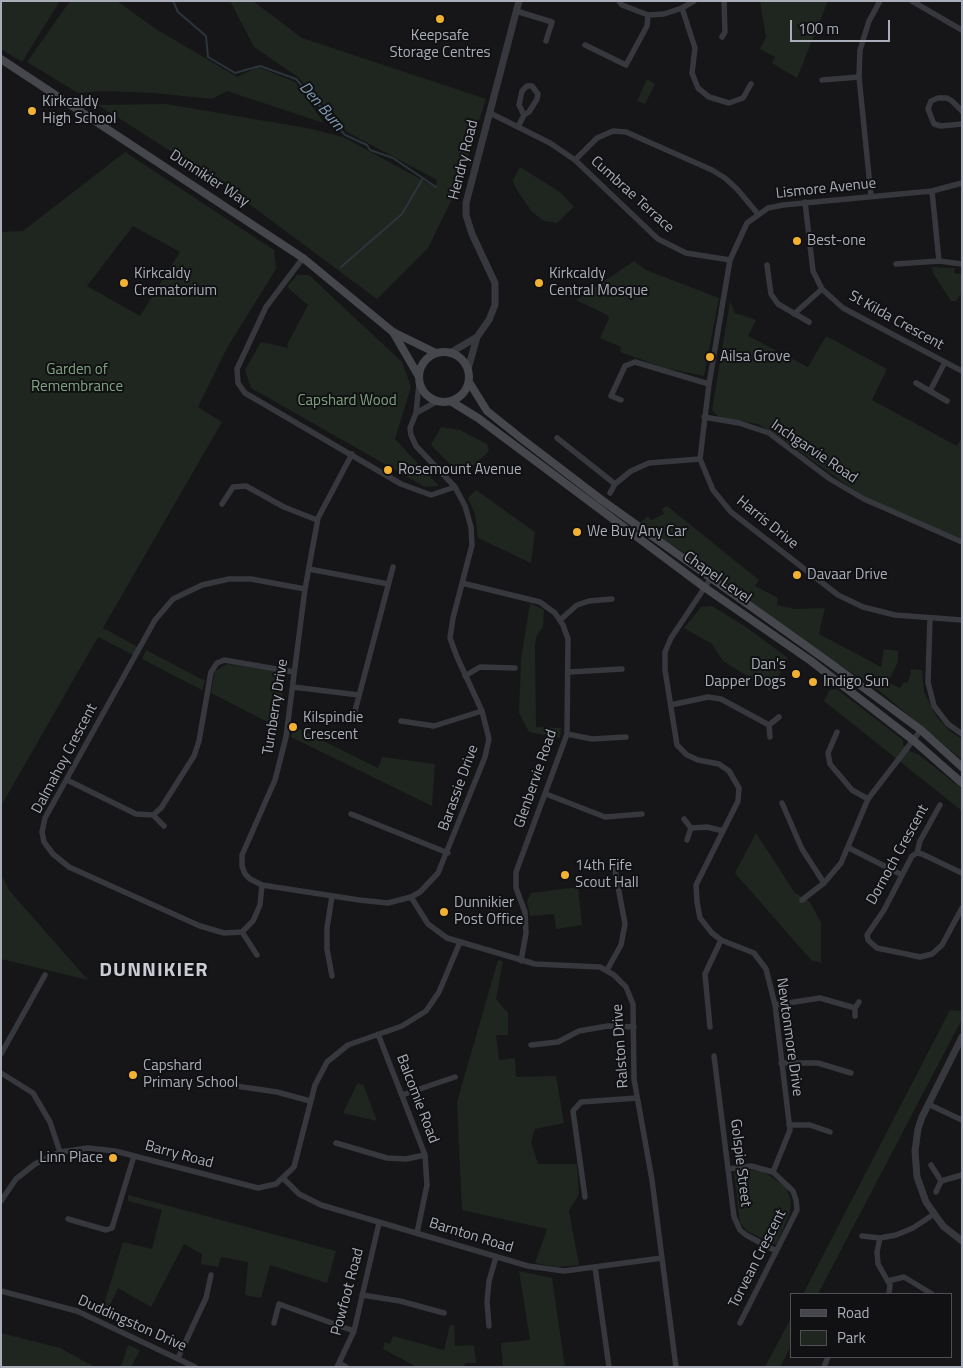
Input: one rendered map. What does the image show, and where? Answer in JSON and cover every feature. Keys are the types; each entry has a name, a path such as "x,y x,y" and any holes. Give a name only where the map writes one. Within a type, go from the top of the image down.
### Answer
{"main road":[{"name":"Dunnikier Way","path":"1,59 303,258 393,332 436,353"},
{"name":"Dunnikier Way","path":"393,332 418,375"},
{"path":"436,353 450,353 464,362 468,369 469,382 463,394 452,402 436,402 422,392 419,384 418,375 424,362 436,353"},
{"name":"Chapel Level","path":"469,382 487,410 522,439 921,730 962,767"},
{"name":"Chapel Level","path":"452,402 478,418 704,587 811,660 913,740 962,783"}],"street":[{"name":"Hendry Road","path":"468,369 477,337 489,320 495,305 495,283 472,234 466,215 466,203 518,1"},
{"path":"619,1 622,5 648,15 664,14 682,8 694,1"},
{"path":"722,36 726,32 724,1"},
{"path":"872,196 859,77 860,50 869,21 880,1"},
{"path":"912,1 962,30"},
{"path":"682,8 695,48 692,73 698,88 710,97 729,103 743,98 751,84"},
{"path":"516,11 552,22 546,40"},
{"path":"585,45 626,65 647,26 648,15"},
{"path":"822,80 859,77"},
{"path":"518,127 524,115 529,112 537,99 538,94 532,86 524,88 519,103 524,115"},
{"path":"962,111 952,100 947,98 938,98 931,101 928,109 934,124 941,126 962,124"},
{"name":"Cumbrae Terrace","path":"490,113 550,143 575,160 658,239 686,253 730,260"},
{"name":"Cumbrae Terrace","path":"575,160 597,138 613,131 626,132 718,174 737,188 758,214"},
{"name":"Lismore Avenue","path":"723,300 730,260 741,233 758,214 768,208 805,202 932,191 962,183"},
{"path":"932,191 939,261"},
{"name":"St Kilda Crescent","path":"805,202 813,271 822,289 844,308 962,371"},
{"path":"303,258 266,307 236,369 238,383 246,393 401,484 422,494 431,495 455,487"},
{"path":"896,264 939,261 962,264"},
{"path":"767,265 771,294 778,304 809,322"},
{"path":"794,314 822,289"},
{"name":"Harris Drive","path":"723,300 704,417 700,458 713,490 731,512 838,595 862,607 895,615 962,620"},
{"name":"Hendry Road","path":"450,353 477,337"},
{"path":"621,400 611,396 625,366 635,362 709,384"},
{"path":"930,391 945,362"},
{"name":"Barassie Drive","path":"332,896 381,903 411,897 431,883 448,853 488,749 488,730 482,711 465,676 450,638 472,545 471,527 465,506 455,487 413,440 410,428 416,414 419,384"},
{"path":"916,384 947,401"},
{"path":"416,414 436,402"},
{"name":"Inchgarvie Road","path":"704,417 739,423 769,433 830,479 864,499 962,542"},
{"path":"557,438 615,484"},
{"name":"Turnberry Drive","path":"262,885 245,874 242,856 266,805 275,780 286,737 305,589 318,520 352,454"},
{"path":"610,493 615,484 631,471 649,464 700,458"},
{"path":"222,504 233,487 246,486 284,507 318,520"},
{"path":"355,711 393,567"},
{"path":"309,569 388,584"},
{"name":"Newtonmore Drive","path":"711,578 679,625 666,652 665,670 678,745 687,755 698,760 719,764 735,779 739,788 738,800 696,885 700,918 712,933 721,940 748,949 761,960 766,969 775,1006 789,1124 788,1140 773,1172"},
{"name":"Dalmahoy Crescent","path":"242,932 224,933 200,926 69,867 44,842 42,832 45,818 155,620 173,599 202,585 229,579 251,579 305,589"},
{"name":"Glenbervie Road","path":"462,582 540,602 560,620 568,639 567,734 516,872 516,888 525,912 526,926 521,961"},
{"path":"560,620 577,606 589,601 612,598"},
{"path":"930,618 928,682 934,706 948,724 962,734"},
{"path":"153,815 161,808 194,756 199,741 208,687 217,663 224,660 294,672"},
{"path":"465,676 480,667 515,668"},
{"path":"569,672 622,669"},
{"path":"293,687 359,696"},
{"path":"671,704 708,697 721,699 770,725"},
{"path":"401,721 434,726 482,711"},
{"path":"770,737 770,725 778,717"},
{"path":"802,900 824,884 842,864 868,798 921,730"},
{"path":"837,732 828,753 830,764 852,790 868,798"},
{"path":"567,734 592,739 626,737"},
{"path":"67,780 136,814 153,815 164,826"},
{"path":"546,794 605,817 642,814"},
{"path":"782,803 802,850 824,884"},
{"name":"Dornoch Crescent","path":"940,805 920,841 917,853 912,856 884,910 867,935 868,940 877,948 920,957 932,954 942,945 962,908"},
{"path":"351,814 448,853"},
{"path":"684,819 691,828"},
{"path":"691,828 723,831"},
{"path":"687,840 691,828"},
{"path":"849,848 902,875"},
{"path":"917,853 962,873"},
{"path":"411,897 421,915 436,932 460,942 521,961 545,965 591,965 607,970 621,945 625,924 614,865"},
{"path":"257,955 242,932 253,921 260,906 262,885 332,896 327,928 327,949 332,976"},
{"path":"710,1026 705,974 721,940"},
{"path":"284,1178 294,1166 315,1085 327,1062 348,1045 414,1020 426,1011 439,992 460,942"},
{"name":"Ralston Drive","path":"607,970 620,980 629,993 633,1004 634,1079 652,1180 662,1258"},
{"path":"1,1054 45,975"},
{"path":"775,1006 820,998 855,1008"},
{"path":"855,1016 855,1008 859,1002"},
{"path":"531,1045 558,1042 579,1032 608,1026 634,1028"},
{"name":"Balcomie Road","path":"378,1034 425,1155 427,1185 417,1233"},
{"path":"962,1037 928,1104 918,1129 915,1162 921,1190 934,1214 943,1226 962,1241"},
{"name":"Golspie Street","path":"714,1056 737,1224 746,1235 776,1251"},
{"path":"781,1063 818,1063 851,1073"},
{"path":"1,1073 33,1093 50,1122 60,1152"},
{"path":"402,1095 455,1077"},
{"path":"236,1086 277,1092 310,1101"},
{"path":"584,1197 573,1111 581,1102 637,1098"},
{"path":"928,1104 962,1120"},
{"path":"789,1124 810,1125 830,1132"},
{"path":"336,1143 387,1158 406,1159 425,1155"},
{"name":"Barry Road","path":"1,1201 10,1187 24,1173 60,1152 88,1148 134,1156 258,1188 276,1184 284,1178"},
{"path":"68,1219 106,1230 112,1228 134,1156"},
{"path":"931,1165 941,1181"},
{"path":"728,1168 751,1166 773,1172"},
{"name":"Torvean Crescent","path":"740,1323 797,1210 793,1192 773,1172"},
{"path":"936,1192 941,1181 962,1174"},
{"name":"Barnton Road","path":"284,1178 299,1194 321,1205 496,1257 547,1270 595,1267 662,1258"},
{"path":"862,1236 880,1238 904,1232 934,1214"},
{"name":"Powfoot Road","path":"338,1365 354,1332 379,1223"},
{"path":"880,1238 877,1252 878,1264 888,1280 889,1293"},
{"path":"489,1326 487,1302 489,1281 496,1257"},
{"path":"662,1258 676,1367"},
{"path":"595,1267 608,1367"},
{"path":"178,1358 206,1298 211,1275"},
{"path":"888,1280 904,1277 930,1293"},
{"name":"Duddingston Drive","path":"1,1291 77,1311 195,1367"},
{"path":"362,1295 400,1301 444,1313"},
{"path":"274,1323 279,1304 354,1332"},
{"path":"338,1365 346,1367"}],"green space":[{"path":"1,1 60,1 22,62 1,49"},
{"path":"70,1 117,1 156,29 237,77 258,67 295,82 324,123 227,91 212,99 154,93 103,91 78,93 27,62"},
{"path":"230,1 253,1 302,38 486,99 457,189 428,248 377,299 218,181 98,105 166,104 307,128 343,137 435,187 437,180 347,132 298,77 254,47"},
{"path":"760,1 828,1 797,78 772,63 775,57 760,49 766,37"},
{"path":"647,79 655,84 645,104 637,101"},
{"name":"Garden of Remembrance","path":"125,152 274,250 276,269 227,348 198,407 222,422 103,628 138,647 133,655 98,637 1,806 1,232 23,231","holes":["133,226 180,252 140,316 87,286"]},
{"path":"520,167 560,192 574,207 557,223 544,221 532,212 516,189 513,181"},
{"path":"634,261 646,270 719,298 704,376 665,368 620,352 621,347 600,338 609,318 607,315 576,300"},
{"path":"932,267 955,268 954,273 962,274 962,293 956,301 951,301 933,273"},
{"name":"Capshard Wood","path":"297,275 309,275 402,362 411,387 395,439 439,486 425,487 251,388 245,370 261,342 289,348 287,345 308,305 287,287"},
{"path":"730,301 735,313 756,320 748,336 808,367 826,336 887,369 872,400 957,446 962,438 962,539 862,496 781,438 758,424 720,418 712,410"},
{"path":"441,427 460,430 487,444 489,451 469,470 457,471 431,445"},
{"path":"476,490 535,532 531,563 478,538 475,514 468,498"},
{"path":"667,506 759,580 755,586 778,598 777,605 794,609 825,608 819,634 881,667 884,649 898,651 898,662 888,682 900,688 904,682 907,683 911,674 910,669 922,670 924,692 936,716 950,731 962,739 962,760 882,693 790,631 712,572 640,523 648,516 651,520 664,514 662,509"},
{"path":"530,603 544,610 543,627 537,635 535,645 536,727 561,728 560,738 529,732 519,713 521,659"},
{"path":"712,606 746,627 788,658 771,691 723,661 712,644 684,628 701,607"},
{"path":"146,650 205,681 202,690 142,659"},
{"path":"227,664 281,672 284,679 279,728 211,693 215,671"},
{"path":"837,689 903,740 903,745 918,754 962,789 962,811 824,701 830,690"},
{"path":"293,726 378,768 382,757 435,764 432,806 291,737"},
{"path":"756,833 795,893 810,902 821,923 821,963 811,960 735,873"},
{"path":"1,874 9,890 88,980 1,959"},
{"path":"578,887 582,925 556,929 554,914 530,916 527,901 531,893"},
{"path":"498,960 503,961 496,999 508,1013 508,1035 496,1035 499,1060 515,1058 516,1077 556,1076 564,1123 535,1129 531,1142 538,1164 577,1164 579,1194 569,1211 579,1265 557,1267 535,1263 547,1229 462,1210 457,1102"},
{"path":"950,1010 962,1011 962,1019 819,1293 804,1293"},
{"path":"358,1082 360,1085 363,1084 377,1121 343,1113"},
{"path":"748,1170 763,1171 786,1187 791,1200 790,1213 776,1245 747,1231 740,1223 734,1172"},
{"path":"128,1195 336,1251 327,1283 270,1265 261,1298 245,1295 248,1262 221,1257 218,1267 201,1264 202,1254 184,1244 151,1307 118,1288 105,1316 101,1314 123,1242 152,1249 162,1210 128,1201"},
{"path":"519,1271 552,1278 565,1367 503,1367 501,1343 530,1340"},
{"path":"790,1320 790,1348 780,1367 765,1367"},
{"path":"450,1325 454,1325 455,1346 474,1345 476,1363 465,1363 464,1367 417,1367 383,1349 385,1342 390,1344 393,1336 444,1350"},
{"path":"1,1333 60,1348 95,1367 1,1367"},
{"path":"128,1345 140,1350 131,1367 121,1367"}],"waterway":[{"name":"Den Burn","path":"173,1 178,12 206,36 208,57 235,73 260,66 296,79 345,135 367,145 370,150 393,158 436,187"},
{"path":"341,267 402,214 423,178"}],"place":[{"name":"Keepsafe Storage Centres","path":"440,19"},
{"name":"Kirkcaldy High School","path":"32,111"},
{"name":"Best-one","path":"797,241"},
{"name":"Kirkcaldy Crematorium","path":"124,283"},
{"name":"Kirkcaldy Central Mosque","path":"539,283"},
{"name":"Ailsa Grove","path":"710,357"},
{"name":"Rosemount Avenue","path":"388,470"},
{"name":"We Buy Any Car","path":"577,532"},
{"name":"Davaar Drive","path":"797,575"},
{"name":"Dan's Dapper Dogs","path":"796,674"},
{"name":"Indigo Sun","path":"813,682"},
{"name":"Kilspindie Crescent","path":"293,727"},
{"name":"14th Fife Scout Hall","path":"565,875"},
{"name":"Dunnikier Post Office","path":"444,912"},
{"name":"Capshard Primary School","path":"133,1075"},
{"name":"Linn Place","path":"113,1158"}],"district":[{"name":"DUNNIKIER","path":"154,971"}]}
